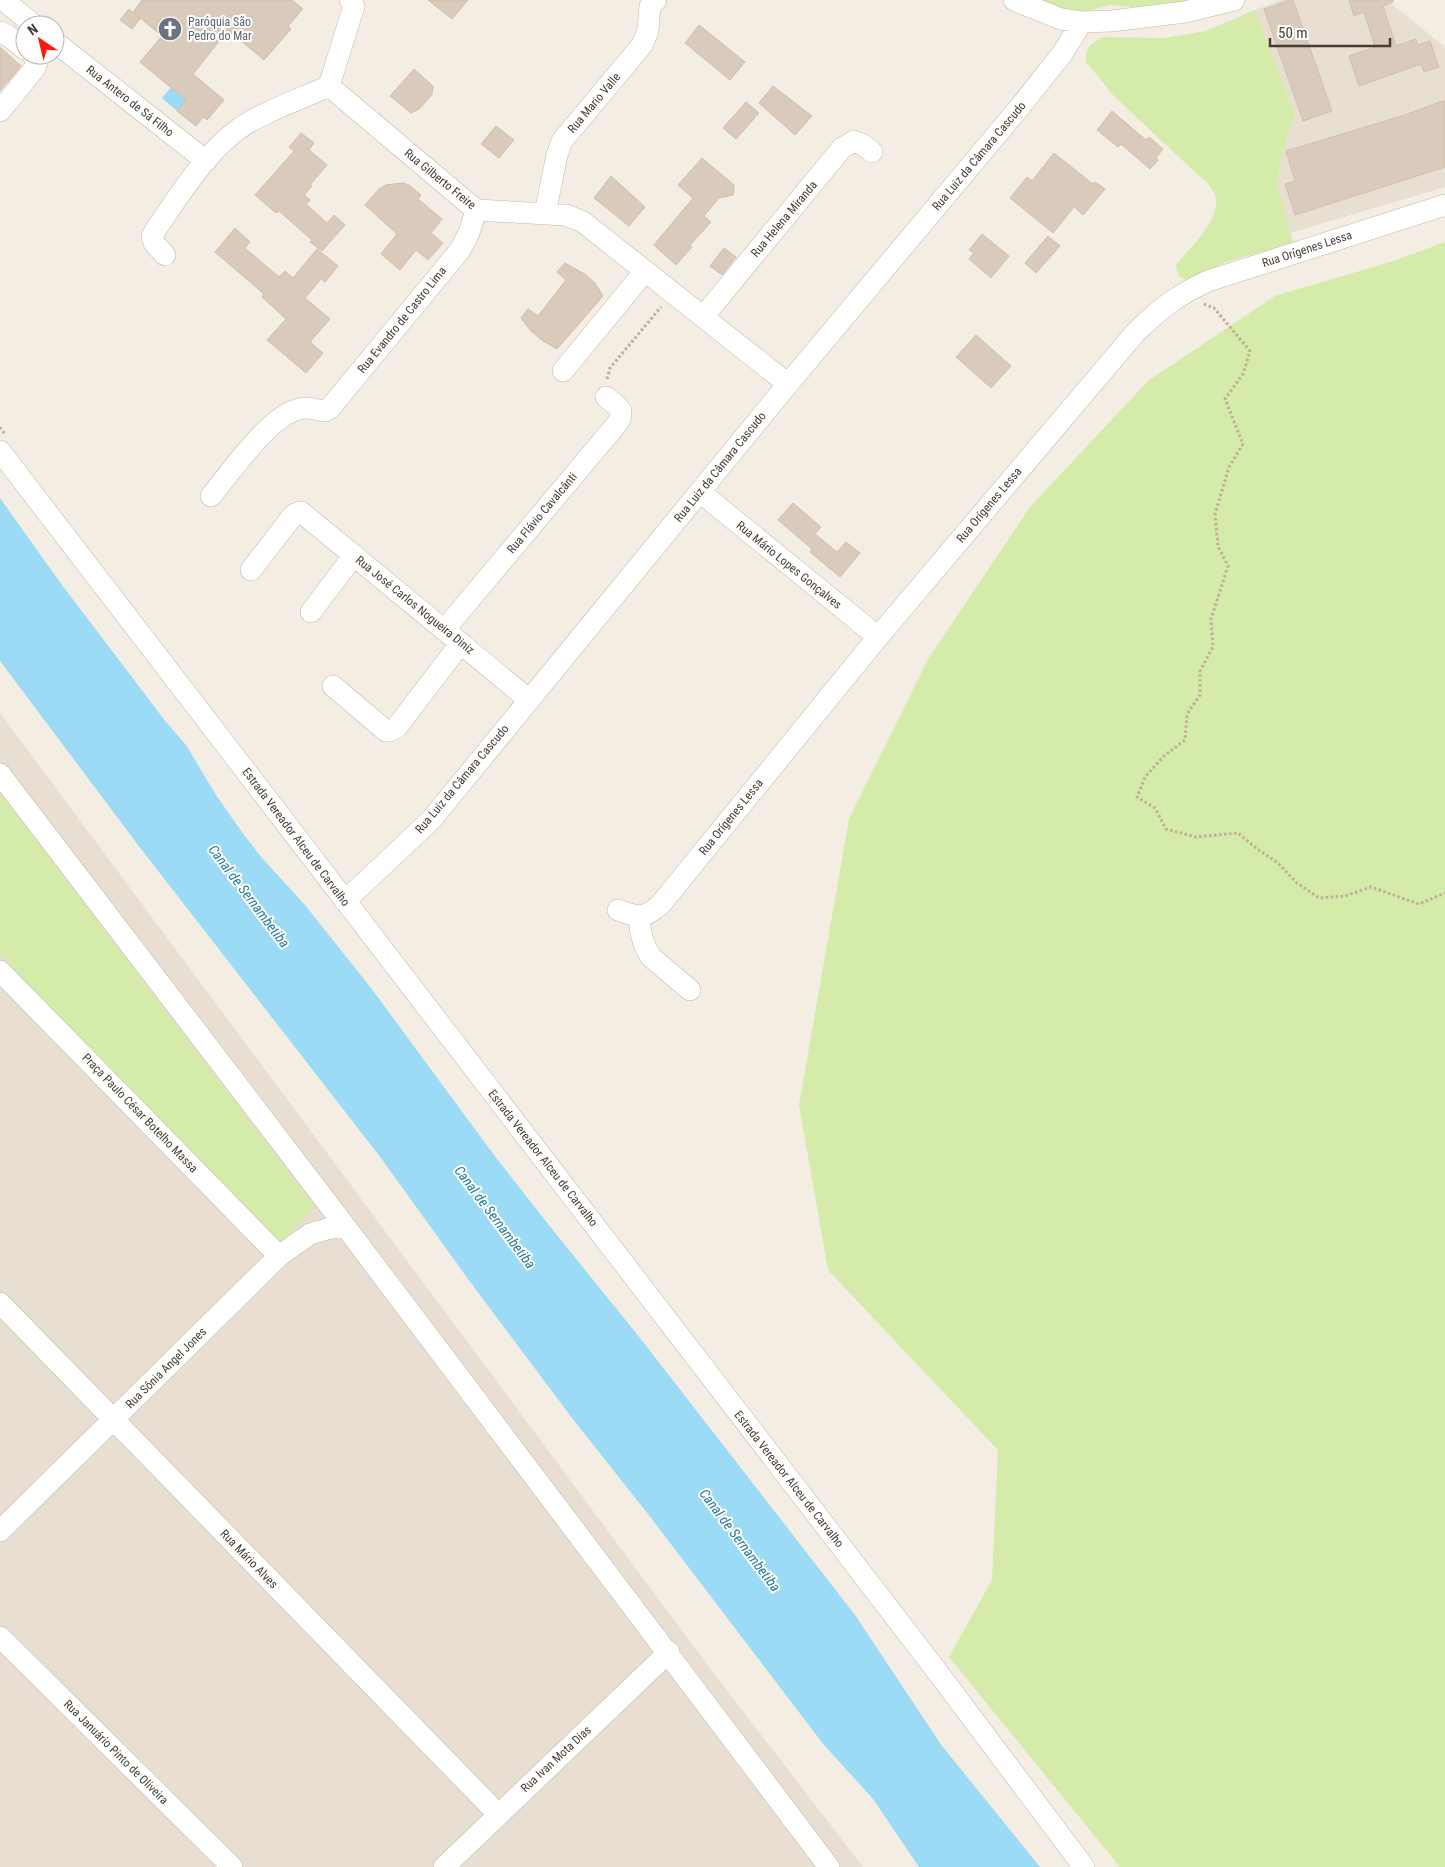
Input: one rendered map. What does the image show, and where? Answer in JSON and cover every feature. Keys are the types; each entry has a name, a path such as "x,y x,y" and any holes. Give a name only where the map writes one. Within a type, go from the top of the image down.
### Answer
{"street":[{"path":"3,0 22,15"},
{"name":"Rua Mario Valle","path":"545,213 557,155 562,141 642,44 648,31 650,6 656,0"},
{"path":"1014,0 1055,17 1082,22 1112,21 1185,12 1234,0"},
{"path":"165,255 154,243 152,236 221,143 252,121 329,86 355,2"},
{"name":"Rua Luiz da Câmara Cascudo","path":"345,901 431,820 528,699 788,384 1019,108 1062,54 1082,22"},
{"path":"0,32 15,41"},
{"name":"Rua Antero de Sá Filho","path":"65,50 206,161"},
{"path":"0,111 36,65"},
{"name":"Rua Gilberto Freire","path":"329,86 476,210 566,215 583,222 788,384"},
{"name":"Rua Helena Miranda","path":"703,316 842,148 854,141 862,144 872,152"},
{"name":"Rua Orígenes Lessa","path":"640,917 649,914 660,905 878,637 1136,332 1156,313 1180,294 1208,281 1445,205"},
{"name":"Rua Evandro de Castro Lima","path":"211,496 256,440 279,420 296,409 310,407 325,411 330,408 460,250 469,233 476,210"},
{"path":"563,371 645,271"},
{"name":"Rua Flávio Cavalcânti","path":"445,629 616,425 620,419 620,411 606,397"},
{"name":"Estrada Vereador Alceu de Carvalho","path":"0,451 939,1674 1084,1867"},
{"name":"Rua Mário Lopes Gonçalves","path":"700,492 878,637"},
{"name":"Rua José Carlos Nogueira Diniz","path":"251,570 290,518 301,512 528,699"},
{"path":"311,612 354,555"},
{"path":"333,686 386,731 390,731 396,728 461,642"},
{"path":"0,774 669,1652 829,1867"},
{"path":"618,910 640,917 640,930 647,952 690,990"},
{"name":"Praça Paulo César Botelho Massa","path":"0,971 280,1256"},
{"name":"Rua Sônia Angel Jones","path":"0,1531 280,1256 310,1234 345,1226"},
{"name":"Rua Mário Alves","path":"0,1303 498,1814"},
{"name":"Rua Januário Pinto de Oliveira","path":"0,1637 232,1867"},
{"name":"Rua Ivan Mota Dias","path":"444,1867 669,1652"}],"path":[{"path":"606,397 606,380 610,368 673,293"},
{"path":"1180,294 1214,308 1250,351 1243,374 1225,398 1243,444 1229,467 1215,514 1218,546 1228,566 1211,619 1213,646 1200,671 1200,695 1186,714 1185,740 1164,756 1145,777 1137,798 1155,808 1166,829 1196,836 1238,833 1278,863 1298,883 1319,898 1346,896 1371,887 1420,904 1445,892"}],"shaded area":[{"path":"1281,0 1387,0 1445,47 1445,187 1290,233 1277,183 1284,147 1295,114 1255,10"},
{"path":"0,713 712,1671 863,1867 0,1867"}],"green space":[{"path":"1036,0 1193,0 1155,9 1110,5 1072,15"},
{"path":"1255,10 1295,114 1284,147 1277,183 1293,243 1226,262 1187,281 1178,275 1176,265 1211,222 1216,198 1211,187 1114,96 1086,62 1086,53 1090,45 1103,37 1165,38 1206,31"},
{"path":"1445,242 1445,1867 1120,1867 949,1657 992,1580 998,1450 828,1270 799,1105 849,819 928,659 1030,507 1148,381 1275,296 1397,260"},
{"path":"0,793 315,1207 281,1243 0,955"}],"water":[{"path":"171,87 186,100 177,111 162,98"},
{"name":"Canal de Sernambetiba","path":"0,498 62,585 166,722 186,745 216,795 244,835 262,858 305,905 371,988 494,1155 640,1338 855,1615 942,1746 1040,1867 919,1867 873,1799 824,1745 648,1514 572,1418 468,1279 381,1158 138,845 0,661"}],"building":[{"path":"142,0 292,0 303,9 288,26 291,29 264,60 228,30 193,74 224,100 207,120 203,117 196,126 177,111 186,100 140,62 162,36 133,12"},
{"path":"428,0 468,0 452,19"},
{"path":"1293,0 1332,111 1303,121 1264,9"},
{"path":"1349,0 1393,0 1393,2 1383,6 1396,46 1416,39 1418,45 1430,41 1439,67 1424,72 1421,64 1359,86 1349,56 1375,47 1364,12 1354,16"},
{"path":"129,9 140,19 132,29 120,20"},
{"path":"699,25 745,62 730,80 685,43"},
{"path":"0,47 15,61 15,65 21,66 0,91"},
{"path":"414,69 433,86 432,95 419,109 411,113 390,96"},
{"path":"773,86 812,116 795,135 759,103"},
{"path":"1445,100 1445,167 1295,215 1285,184 1295,181 1286,151 1405,115"},
{"path":"746,102 759,113 736,139 723,128"},
{"path":"1112,111 1146,140 1149,137 1163,149 1156,158 1158,160 1150,169 1121,144 1118,147 1097,130"},
{"path":"496,126 514,140 499,158 481,144"},
{"path":"301,133 314,143 309,150 327,165 304,195 310,200 306,204 327,223 334,215 345,225 322,251 310,242 312,240 279,211 276,213 255,195 294,151 289,147"},
{"path":"1054,153 1093,184 1095,182 1105,189 1083,215 1074,207 1053,233 1010,198 1027,177 1032,181"},
{"path":"702,158 734,185 733,195 719,198 704,216 711,222 690,245 692,247 676,265 654,245 693,198 678,185"},
{"path":"611,176 645,207 629,226 594,198"},
{"path":"403,183 409,185 421,195 418,199 442,219 431,233 443,243 428,260 416,250 400,270 381,254 397,234 365,205 379,189 386,185"},
{"path":"235,228 250,242 245,248 279,277 285,271 293,278 317,249 338,266 325,282 321,279 305,298 330,319 310,342 323,353 306,373 267,340 286,319 262,297 264,294 215,252"},
{"path":"982,234 1009,256 991,278 969,259 974,253 969,250"},
{"path":"1048,236 1060,246 1036,273 1025,263"},
{"path":"724,248 736,257 722,275 710,266"},
{"path":"565,263 586,275 595,283 603,296 557,349 531,331 521,318 528,309 538,316 566,280 557,272"},
{"path":"976,335 1011,366 991,388 956,357"},
{"path":"793,503 821,527 815,534 837,552 846,542 860,553 840,577 810,552 812,549 778,520"}],"place":[{"name":"Paróquia São Pedro do Mar","path":"170,29"}]}
